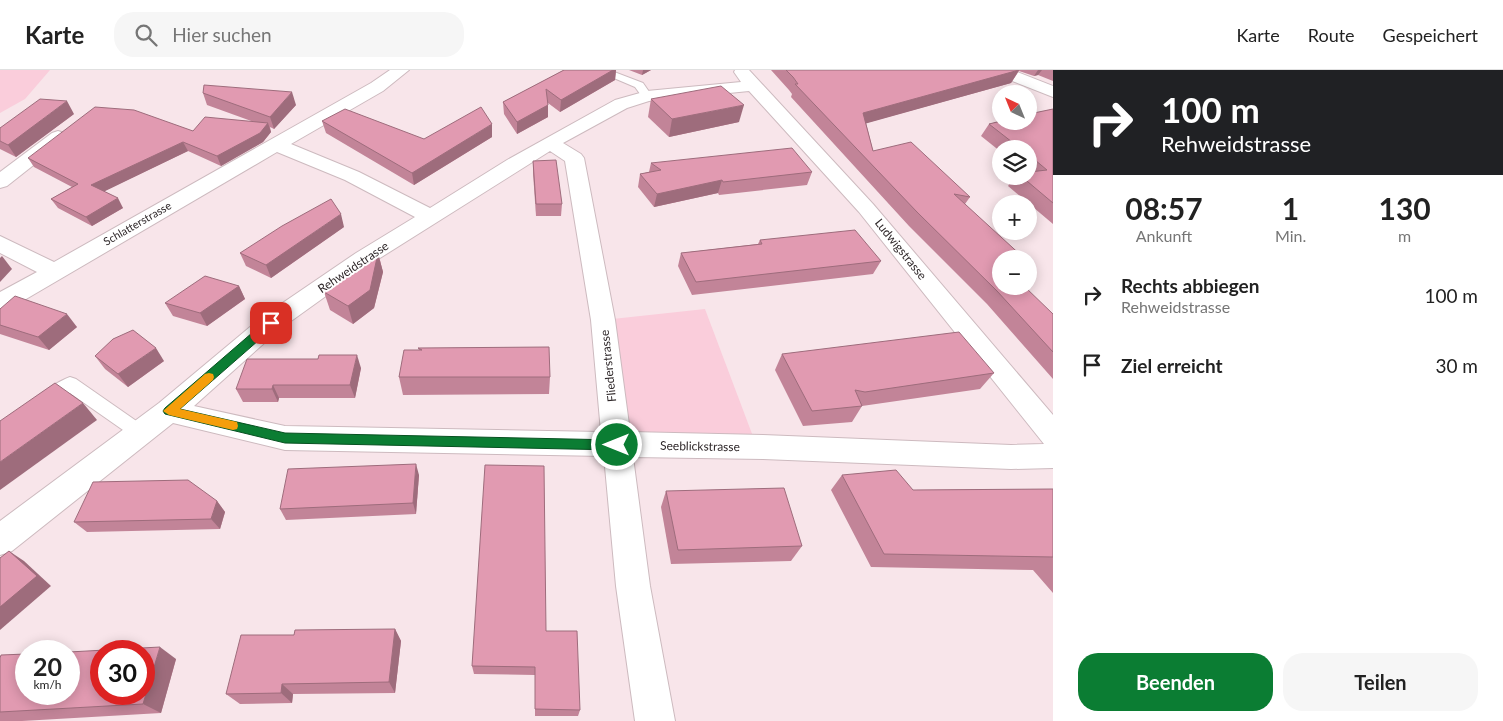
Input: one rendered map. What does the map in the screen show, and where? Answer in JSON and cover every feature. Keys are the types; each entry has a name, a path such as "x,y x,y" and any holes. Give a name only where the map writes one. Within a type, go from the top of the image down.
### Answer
{"street":[{"name":"Schlatterstrasse","path":"0,303 377,87 401,70"},
{"path":"998,70 1053,92"},
{"name":"Rehweidstrasse","path":"0,540 138,432 169,411 271,323 364,258 430,216 597,116 621,104 647,96 747,78"},
{"name":"Ludwigstrasse","path":"747,78 866,208 1053,435"},
{"path":"0,182 72,126"},
{"name":"Fliederstrasse","path":"552,144 574,158 603,320 633,586 655,721"},
{"path":"276,145 352,176 430,216"},
{"path":"0,243 12,251 55,271"},
{"name":"Seeblickstrasse","path":"169,411 285,438 763,447 1010,457 1053,456"}],"lane":[{"path":"600,70 639,85 647,96"},
{"path":"31,411 70,384 138,432"}],"shaded area":[{"path":"0,70 50,70 25,99 0,113"},
{"path":"705,309 757,447 617,445 603,320"}],"building":[{"path":"564,70 613,70 561,100 546,89 548,105 517,122 503,102"},
{"path":"786,70 1019,70 863,113 873,151 911,142 970,197 954,194 992,229 992,240 1004,240 1015,250 992,250 992,286 917,212 795,84 798,84"},
{"path":"204,85 292,92 270,117 203,93"},
{"path":"721,86 744,105 672,119 651,99"},
{"path":"40,99 67,101 8,145 0,141 0,128"},
{"path":"95,107 134,110 193,131 205,117 268,123 260,133 217,156 183,142 91,185 118,198 86,217 51,199 78,184 28,158"},
{"path":"481,107 492,124 412,173 322,121 345,109 424,139"},
{"path":"1053,109 1053,203 1032,185 1037,185 1037,171 1047,170 1037,162 1037,140 1009,140 997,130 1038,130 1038,112"},
{"path":"792,148 812,172 723,182 722,180 657,194 640,174 661,170 651,163"},
{"path":"556,160 562,204 536,204 533,161"},
{"path":"331,199 341,214 266,265 240,253 282,226"},
{"path":"855,230 881,261 696,282 681,253 762,244 760,240"},
{"path":"378,253 370,290 348,306 324,292"},
{"path":"205,276 239,286 200,313 165,303"},
{"path":"1001,295 1033,295 1053,314 1053,352"},
{"path":"15,296 67,314 38,337 0,325 0,309"},
{"path":"133,330 156,348 118,374 95,356 113,339"},
{"path":"959,332 994,373 865,392 855,390 862,406 812,411 782,354"},
{"path":"549,347 550,377 399,377 404,350 422,350 418,348"},
{"path":"319,355 357,355 350,385 273,385 272,389 236,389 247,359 318,359"},
{"path":"55,383 83,403 0,462 0,421"},
{"path":"416,464 413,503 280,509 288,469"},
{"path":"485,465 544,466 546,631 577,631 580,710 535,709 535,667 472,666"},
{"path":"896,470 913,490 1053,489 1053,557 884,554 842,475"},
{"path":"188,480 217,501 211,519 74,522 93,482"},
{"path":"784,488 802,546 678,550 666,491"},
{"path":"9,551 37,576 0,607 0,558"},
{"path":"395,629 389,682 282,684 281,693 226,694 241,635 294,635 295,630"},
{"path":"155,647 160,647 155,664"},
{"path":"80,651 90,651 90,705 125,705 0,712 1,655 15,654 15,705 80,705"}],"slow traffic":[{"path":"209,377 169,411 233,426"}],"route":[{"path":"271,323 169,411 285,438 617,445"}]}
